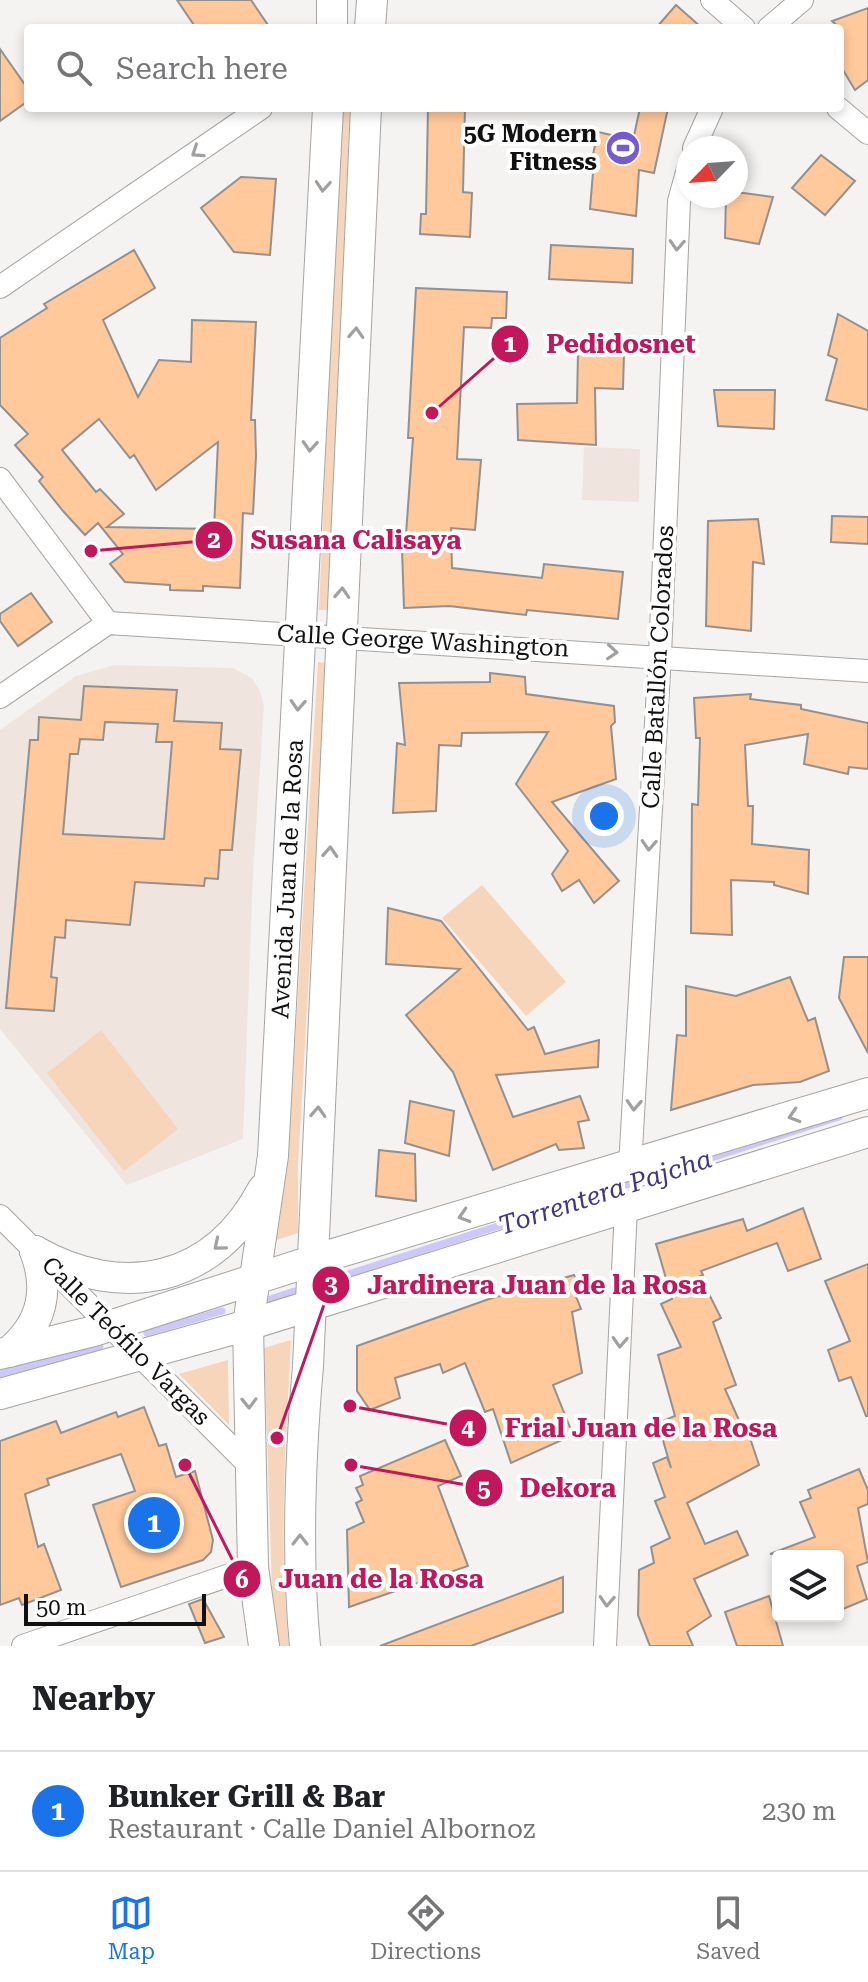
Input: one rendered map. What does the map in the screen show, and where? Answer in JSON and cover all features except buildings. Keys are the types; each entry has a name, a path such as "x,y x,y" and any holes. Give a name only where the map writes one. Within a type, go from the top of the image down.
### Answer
{"main road":[{"path":"332,0 332,24"},
{"path":"370,24 372,0"},
{"name":"Avenida Juan de la Rosa","path":"264,1646 253,1567 248,1325 252,1279 273,1156 328,112"},
{"name":"Avenida Juan de la Rosa","path":"305,1646 300,1596 300,1458 308,1366 310,1261 366,112"},
{"path":"5,1353 110,1325 310,1261 868,1093"},
{"path":"0,1394 248,1325 868,1132"},
{"path":"35,1251 87,1275 143,1279 170,1273 219,1246 244,1221 262,1190 273,1156"},
{"path":"5,1353 35,1324 42,1306 42,1269 35,1251"}],"street":[{"path":"712,0 739,24"},
{"path":"774,24 802,0"},
{"path":"0,287 255,112"},
{"path":"699,136 710,112"},
{"path":"843,112 868,133"},
{"name":"Calle Batallón Colorados","path":"630,1166 660,655 679,208"},
{"path":"0,479 108,623 0,697"},
{"name":"Calle George Washington","path":"108,623 660,655 868,671"},
{"path":"605,1646 626,1208"},
{"name":"Calle Teófilo Vargas","path":"0,1216 250,1466"},
{"path":"23,1646 253,1567"}],"shaded area":[{"path":"341,112 350,112 328,610 319,610"},
{"path":"584,447 640,449 639,502 582,500"},
{"path":"318,662 327,663 298,1165 298,1233 274,1241 288,1160"},
{"path":"114,665 233,668 252,678 264,706 253,874 243,1139 127,1185 0,1029 0,730 76,676"},
{"path":"482,885 566,982 526,1016 442,918"},
{"path":"101,1030 178,1129 124,1171 47,1073"},
{"path":"291,1340 283,1531 289,1646 279,1646 272,1588 264,1348"},
{"path":"228,1360 228,1365 229,1425 179,1374"}],"waterway":[{"name":"Torrentera Pajcha","path":"342,1276 839,1117"},
{"name":"Torrentera Pajcha","path":"270,1299 294,1291"},
{"name":"Torrentera Pajcha","path":"147,1333 222,1311"},
{"name":"Torrentera Pajcha","path":"0,1374 100,1347"}],"place":[{"name":"5G Modern Fitness","path":"623,148"},
{"name":"Pedidosnet","path":"432,413"},
{"name":"Susana Calisaya","path":"91,551"},
{"name":"Frial Juan de la Rosa","path":"350,1406"},
{"name":"Jardinera Juan de la Rosa","path":"277,1438"},
{"name":"Juan de la Rosa","path":"185,1465"},
{"name":"Dekora","path":"351,1465"},
{"name":"Bunker Grill & Bar","path":"154,1523"}]}
